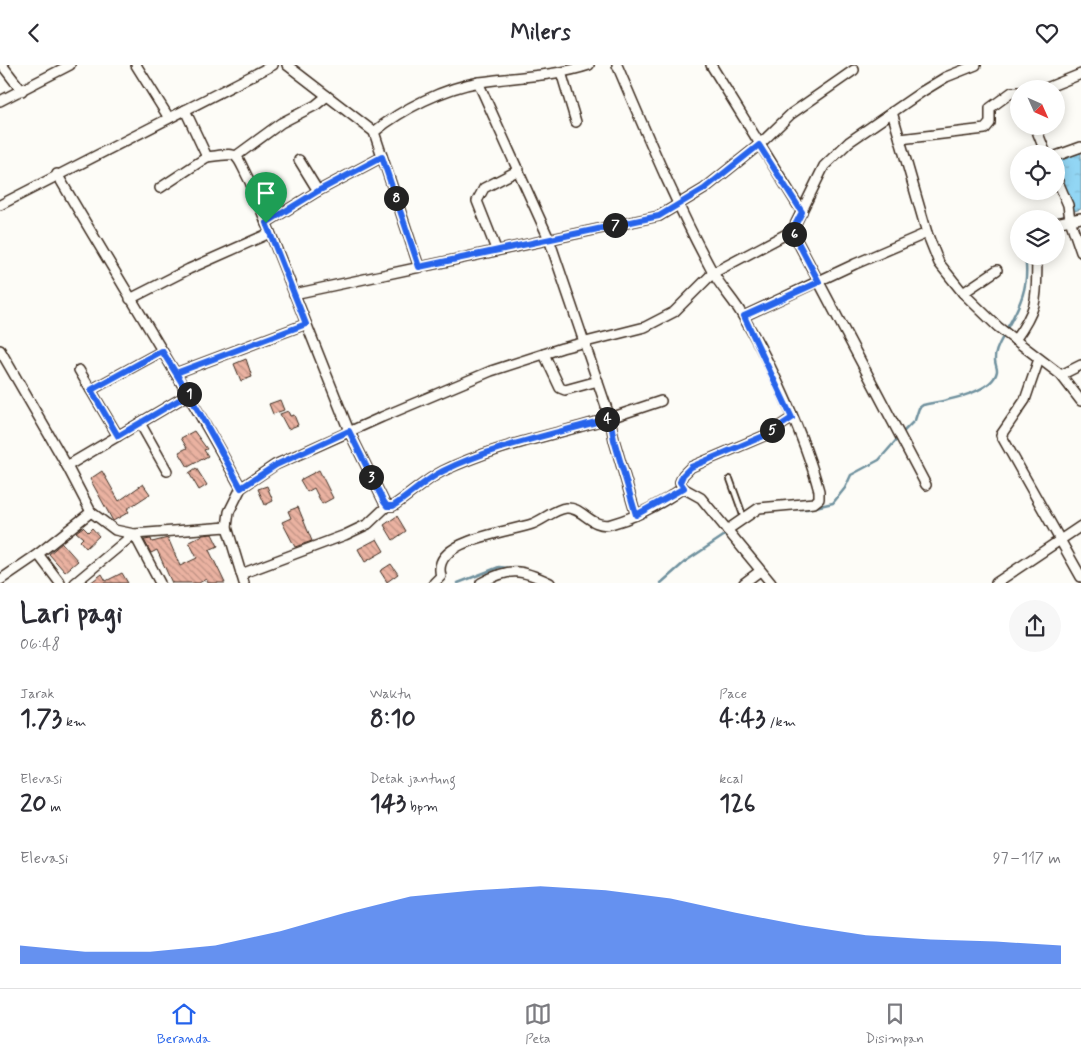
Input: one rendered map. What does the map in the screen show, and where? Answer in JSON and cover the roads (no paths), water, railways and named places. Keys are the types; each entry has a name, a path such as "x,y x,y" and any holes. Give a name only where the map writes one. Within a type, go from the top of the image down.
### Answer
{"street":[{"path":"2,65 22,91"},
{"path":"0,101 70,65"},
{"path":"136,65 169,118"},
{"path":"0,205 57,174 273,65"},
{"path":"287,65 374,132 419,267"},
{"path":"374,132 390,119 416,104 478,82 539,77 589,65"},
{"path":"618,65 679,204 713,273 744,316 792,418 816,480 819,499 813,503 759,508 726,529"},
{"path":"711,65 802,212"},
{"path":"661,401 610,418 497,449 459,464 431,479 393,506 387,506 368,524 243,581 226,527 229,512 241,488 276,465 349,431 491,371 584,342 645,327 662,319 674,312 713,273 792,231 824,166 849,142 946,77 976,65"},
{"path":"294,294 496,249 659,216 704,189 759,145 791,114 854,69"},
{"path":"561,72 576,123"},
{"path":"1065,80 1081,74"},
{"path":"478,82 549,239 610,418 618,458 636,515"},
{"path":"900,139 986,129 990,123 988,111 991,106 1010,94"},
{"path":"236,156 281,123 316,105 327,96"},
{"path":"185,110 207,157"},
{"path":"892,112 927,233 939,263 963,293 1009,336 1061,375 1081,401"},
{"path":"1065,153 1081,147"},
{"path":"160,188 207,157 230,153 236,156 266,223 349,431 387,506"},
{"path":"266,223 318,191 382,157"},
{"path":"299,160 318,191"},
{"path":"496,249 477,201 484,188 519,170"},
{"path":"57,174 130,299 189,394 241,488"},
{"path":"1065,198 1081,252"},
{"path":"1065,221 1081,218"},
{"path":"792,231 926,485"},
{"path":"130,299 270,233"},
{"path":"744,316 927,233"},
{"path":"1009,336 1029,320 1036,304 1037,265"},
{"path":"963,293 998,270"},
{"path":"176,373 306,324"},
{"path":"0,350 4,366 67,466 91,512 115,530 134,534 226,527"},
{"path":"91,390 162,351"},
{"path":"544,354 560,388 566,390 598,381"},
{"path":"1039,359 1025,400 1001,435 1081,577"},
{"path":"1061,375 1081,365"},
{"path":"79,370 118,436"},
{"path":"67,466 189,394"},
{"path":"771,583 701,498 684,488 680,482 683,475 691,467 766,435 792,418"},
{"path":"140,423 167,471"},
{"path":"434,583 444,579 439,568 443,558 458,545 533,524 565,508 572,509 600,525 611,524 636,515 684,488"},
{"path":"0,579 38,554 91,512"},
{"path":"996,583 1081,527"},
{"path":"75,583 134,534"},
{"path":"134,534 160,583"},
{"path":"38,554 60,583"},
{"path":"481,583 493,576 511,571 527,572 550,583"},
{"path":"744,583 760,571"}],"lane":[{"path":"730,479 744,518"}],"water":[{"path":"1081,149 1081,209 1068,213 1063,200 1065,200 1065,155"}],"waterway":[{"path":"1006,330 1023,295 1026,265"},
{"path":"902,433 915,420 919,408 923,405 953,399 977,391 993,379 997,371 995,354 1004,335"},
{"path":"792,509 807,509 833,503 845,488 851,475 879,460 899,437"},
{"path":"661,583 686,561 728,533"},
{"path":"458,583 499,567 529,570"}]}
